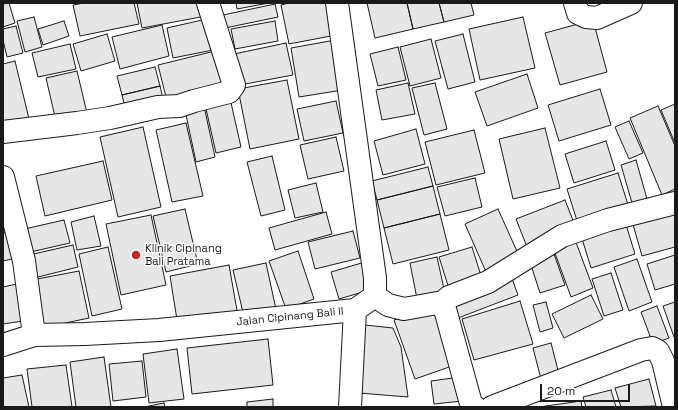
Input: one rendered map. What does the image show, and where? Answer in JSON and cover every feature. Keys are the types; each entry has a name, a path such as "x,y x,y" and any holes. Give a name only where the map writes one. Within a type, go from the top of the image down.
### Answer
{"street":[{"path":"3,132 77,123 110,118 158,107 178,106 229,92 234,84 208,3"},
{"path":"337,3 375,278 375,296 388,304 404,309 443,302 449,297 488,282 562,236 608,220 675,203"},
{"path":"574,3 578,13 586,17 597,18 631,3"},
{"path":"3,177 24,261 34,335"},
{"name":"Jalan Cipinang Bali II","path":"3,345 34,335 159,330 355,310 375,296"},
{"path":"443,302 470,400 472,405 475,407"},
{"path":"350,407 355,310"},
{"path":"492,407 641,350 652,348 658,352 663,361 674,407"}],"building":[{"path":"9,3 15,23 3,27 3,4"},
{"path":"84,3 134,3 139,24 80,36 73,5"},
{"path":"137,3 204,3 206,16 142,28"},
{"path":"236,3 269,3 237,9"},
{"path":"289,3 330,3 336,35 289,44 281,5"},
{"path":"367,3 407,3 413,29 375,38"},
{"path":"407,3 439,3 444,22 413,29"},
{"path":"439,3 471,3 474,15 444,22"},
{"path":"275,4 278,17 225,28 223,15"},
{"path":"34,17 42,47 25,52 17,21"},
{"path":"523,17 535,68 480,80 469,29"},
{"path":"211,18 218,49 173,58 167,28"},
{"path":"593,20 607,72 560,85 545,33"},
{"path":"64,21 69,36 43,45 38,29"},
{"path":"275,21 278,41 235,49 231,29"},
{"path":"162,25 169,56 120,69 112,37"},
{"path":"16,26 23,53 7,57 3,40 3,29"},
{"path":"107,34 115,61 81,71 73,44"},
{"path":"463,34 475,82 448,89 435,41"},
{"path":"341,39 349,89 299,97 291,48"},
{"path":"431,39 441,78 410,86 400,47"},
{"path":"286,43 293,75 240,85 234,54"},
{"path":"70,44 76,69 38,77 32,53"},
{"path":"398,47 406,80 378,86 370,54"},
{"path":"215,51 225,91 168,105 158,65"},
{"path":"15,61 30,123 3,129 3,64"},
{"path":"155,67 160,86 122,95 117,76"},
{"path":"77,71 87,113 56,121 46,78"},
{"path":"527,74 538,108 487,126 475,92"},
{"path":"287,80 299,139 250,149 238,89"},
{"path":"408,83 415,114 382,120 376,90"},
{"path":"435,83 447,129 424,135 412,88"},
{"path":"160,86 164,103 126,111 122,95"},
{"path":"600,89 611,125 559,141 548,105"},
{"path":"229,94 241,147 216,153 204,100"},
{"path":"336,101 343,133 304,141 297,109"},
{"path":"675,104 675,143 661,110"},
{"path":"204,106 215,157 196,162 185,110"},
{"path":"658,106 675,146 675,189 662,195 630,118"},
{"path":"629,121 643,153 629,159 615,127"},
{"path":"186,123 203,196 172,202 156,130"},
{"path":"143,127 161,207 118,217 100,137"},
{"path":"545,128 560,188 513,199 499,139"},
{"path":"416,129 425,164 383,175 374,141"},
{"path":"474,130 485,173 436,185 425,142"},
{"path":"336,137 344,171 308,179 300,145"},
{"path":"606,141 615,170 574,183 565,154"},
{"path":"272,156 285,210 261,216 247,162"},
{"path":"636,160 649,206 634,210 621,165"},
{"path":"103,161 112,200 45,216 36,176"},
{"path":"428,167 433,186 377,200 372,181"},
{"path":"618,173 630,211 579,227 567,189"},
{"path":"475,178 482,207 445,216 437,187"},
{"path":"316,183 323,212 295,218 288,190"},
{"path":"433,186 440,214 384,228 377,200"},
{"path":"565,200 576,228 527,247 516,219"},
{"path":"185,209 198,264 166,272 153,216"},
{"path":"498,209 520,258 486,272 465,224"},
{"path":"675,209 675,247 642,256 632,221"},
{"path":"326,212 332,234 275,250 269,228"},
{"path":"440,214 449,250 393,264 384,228"},
{"name":"Klinik Cipinang Bali Pratama","path":"151,215 166,285 121,295 106,224"},
{"path":"94,216 101,246 77,250 71,222"},
{"path":"624,218 635,254 591,268 580,232"},
{"path":"64,220 70,243 26,253 20,230"},
{"path":"14,231 21,257 3,261 3,233"},
{"path":"353,231 360,258 315,269 308,242"},
{"path":"574,237 593,288 571,297 552,245"},
{"path":"73,245 78,267 34,278 29,255"},
{"path":"108,247 122,309 92,316 79,254"},
{"path":"472,247 483,282 450,292 439,257"},
{"path":"298,251 314,299 286,309 269,261"},
{"path":"554,254 565,285 540,293 530,262"},
{"path":"675,255 675,284 655,290 647,264"},
{"path":"437,257 446,298 418,304 410,263"},
{"path":"637,259 652,302 629,311 614,267"},
{"path":"365,262 373,289 339,299 331,272"},
{"path":"266,263 277,314 245,321 233,270"},
{"path":"229,265 238,316 178,326 170,276"},
{"path":"79,271 89,318 42,328 32,280"},
{"path":"611,273 623,310 604,316 592,279"},
{"path":"511,276 518,295 458,318 451,298"},
{"path":"17,284 23,321 3,324 3,287"},
{"path":"591,295 603,319 564,338 552,314"},
{"path":"520,301 533,344 474,360 462,319"},
{"path":"546,302 553,328 540,332 533,305"},
{"path":"675,302 675,337 674,337 663,306"},
{"path":"435,306 455,365 415,379 394,320"},
{"path":"657,306 669,338 653,344 641,312"},
{"path":"365,325 393,328 401,347 408,397 359,393"},
{"path":"268,339 273,385 192,394 187,348"},
{"path":"551,343 560,378 542,383 533,348"},
{"path":"177,349 184,399 149,403 143,354"},
{"path":"104,357 111,407 76,407 70,362"},
{"path":"142,361 146,397 113,401 109,364"},
{"path":"66,365 72,407 32,407 27,369"},
{"path":"22,375 29,407 3,407 3,378"},
{"path":"460,377 462,401 434,404 431,381"},
{"path":"649,379 656,406 621,407 615,388"},
{"path":"611,390 616,407 586,407 583,397"},
{"path":"273,399 273,407 247,407 247,402"},
{"path":"581,401 582,407 539,407"},
{"path":"164,403 165,407 144,407"}],"place":[{"name":"Klinik Cipinang Bali Pratama","path":"136,255"}]}
